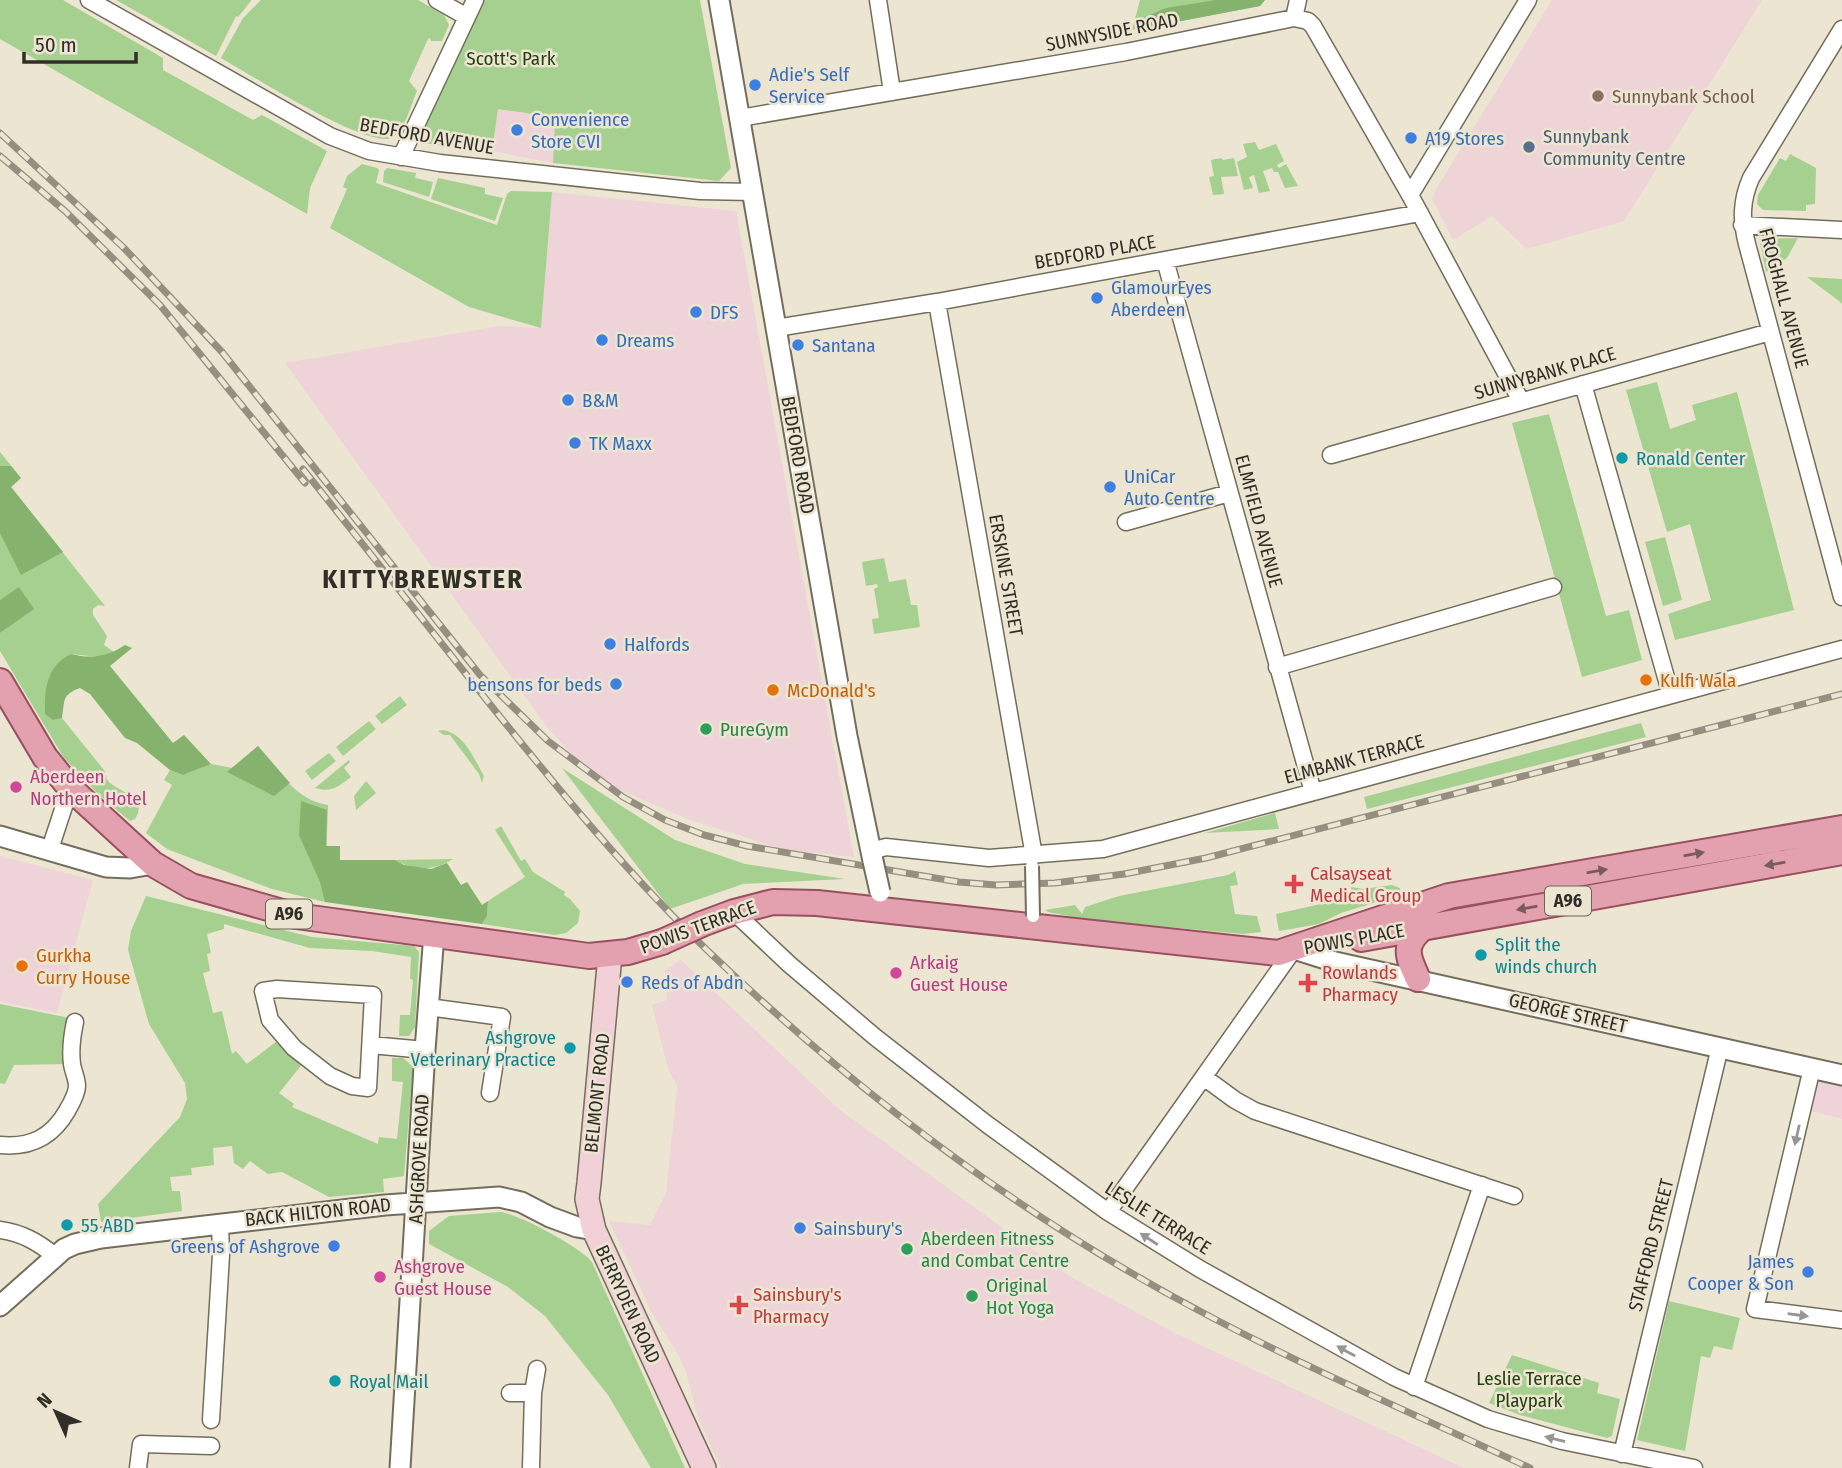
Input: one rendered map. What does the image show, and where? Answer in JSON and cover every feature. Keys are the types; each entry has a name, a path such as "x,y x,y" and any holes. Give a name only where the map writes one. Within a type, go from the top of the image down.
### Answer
{"main road":[{"name":"A96","path":"0,681 45,757 70,788 153,864"},
{"name":"POWIS PLACE","path":"1294,949 1449,896 1842,828"},
{"name":"POWIS PLACE","path":"1294,949 1842,852"},
{"name":"POWIS TERRACE","path":"153,864 191,886 264,908 328,921 589,956 646,948 734,912 773,902 880,901 1273,953 1294,949"},
{"path":"1418,979 1410,963 1408,950 1416,933 1425,926"},
{"name":"BELMONT ROAD","path":"593,1230 587,1199 610,955"},
{"name":"BERRYDEN ROAD","path":"593,1230 704,1468"}],"street":[{"name":"BEDFORD AVENUE","path":"89,0 330,136 354,146 401,157 452,164 725,193 753,192"},
{"path":"437,0 467,17"},
{"path":"401,157 475,0"},
{"name":"BEDFORD ROAD","path":"719,0 843,709 880,901"},
{"path":"878,0 892,92"},
{"path":"1298,0 1294,18 1308,21 1313,26 1420,213 1521,401"},
{"path":"1410,195 1528,0"},
{"name":"SUNNYSIDE ROAD","path":"740,118 1126,52 1294,18"},
{"name":"FROGHALL AVENUE","path":"1842,29 1751,178 1742,205 1742,225 1842,597"},
{"name":"BEDFORD PLACE","path":"776,328 937,302 1420,213"},
{"path":"1742,225 1842,230"},
{"name":"ELMFIELD AVENUE","path":"1165,260 1313,792"},
{"name":"ERSKINE STREET","path":"937,302 1033,861 1033,916"},
{"name":"SUNNYBANK PLACE","path":"1331,455 1770,332"},
{"path":"1583,384 1671,695"},
{"path":"1126,522 1229,493"},
{"path":"1277,667 1553,587"},
{"name":"ELMBANK TERRACE","path":"872,856 886,847 1033,861 1103,849 1842,649"},
{"path":"50,849 70,788"},
{"path":"0,836 106,867 130,868 153,864"},
{"name":"LESLIE TERRACE","path":"734,912 789,964 875,1037 998,1133 1108,1212 1200,1269 1414,1387 1511,1426 1622,1454 1694,1468"},
{"name":"ASHGROVE ROAD","path":"400,1468 434,934"},
{"path":"1108,1212 1294,949"},
{"name":"GEORGE STREET","path":"1294,949 1335,962 1842,1075"},
{"path":"277,989 373,995 371,1045 368,1088 352,1086 330,1076 294,1048 276,1028 270,1020 263,991 277,989"},
{"path":"429,1007 502,1017 490,1093"},
{"path":"0,1145 30,1144 54,1130 64,1116 73,1101 77,1086 70,1042 75,1022"},
{"path":"371,1045 425,1050"},
{"name":"STAFFORD STREET","path":"1622,1454 1720,1047"},
{"path":"1812,1068 1755,1309 1842,1320"},
{"path":"1205,1078 1255,1111 1514,1196"},
{"path":"1414,1387 1482,1185"},
{"name":"BERRYDEN ROAD","path":"417,1202 499,1197 522,1202 550,1217 593,1230"},
{"name":"BACK HILTON ROAD","path":"0,1306 55,1256 86,1241 220,1223 417,1202"},
{"name":"BACK HILTON ROAD","path":"211,1420 221,1255 220,1223"},
{"path":"0,1230 15,1232 37,1242 55,1256"},
{"path":"531,1468 533,1393 537,1369"},
{"path":"510,1393 533,1393"},
{"path":"138,1468 141,1444 211,1446"}],"shaded area":[{"name":"Sunnybank School","path":"1552,0 1762,0 1624,221 1527,249 1492,216 1453,240 1432,199 1435,191"},
{"path":"498,109 555,117 553,163 492,151"},
{"path":"552,192 736,211 854,857 782,849 690,820 611,786 576,759 547,727 285,363 500,326 541,328"},
{"path":"0,856 93,880 57,1013 0,1002"},
{"path":"681,960 840,1110 1071,1277 1177,1334 1464,1468 721,1468 698,1418 686,1372 678,1354 652,1313 609,1221 650,1225 666,1193 677,1086 668,1069 652,1005 667,1000 665,970"},
{"path":"1812,1068 1842,1075 1842,1119 1803,1109"}],"green space":[{"path":"0,0 63,0 163,58 163,70 253,120 262,115 327,151 310,188 307,214 0,39"},
{"path":"116,0 251,1 238,17 236,16 216,56"},
{"path":"261,0 418,0 444,15 449,25 442,41 428,39 409,81 417,91 404,124 396,135 391,138 378,138 358,132 307,108 221,58 243,18"},
{"name":"Scott's Park","path":"483,0 700,0 731,168 719,181 553,163 555,117 498,109 492,151 421,143 422,130"},
{"path":"1140,0 1265,0 1260,6 1132,30"},
{"path":"1216,0 1265,0 1260,6 1140,29 1143,18 1166,8"},
{"path":"1255,142 1259,150 1276,144 1284,161 1277,165 1279,168 1286,164 1298,186 1285,188 1278,172 1274,172 1272,168 1263,171 1270,191 1259,193 1254,175 1249,177 1253,188 1244,190 1237,162 1247,157 1243,144"},
{"path":"1790,154 1816,168 1815,204 1806,205 1806,211 1763,210 1757,204 1758,195 1780,158 1786,161"},
{"path":"1234,158 1238,176 1221,177 1224,194 1213,195 1209,177 1214,176 1211,160"},
{"path":"362,164 379,170 376,183 497,225 507,194 511,191 552,192 541,328 469,307 330,228 347,189 343,187 347,176"},
{"path":"387,168 416,173 415,178 433,182 429,197 383,182"},
{"path":"438,178 485,188 485,194 503,198 495,221 431,199"},
{"path":"1798,238 1787,258 1766,272 1759,239"},
{"path":"1807,277 1842,279 1842,304 1839,301"},
{"path":"1657,382 1670,429 1696,420 1692,405 1737,392 1794,610 1675,640 1668,614 1711,600 1690,524 1667,532 1626,390"},
{"path":"1549,414 1606,616 1629,610 1642,660 1582,677 1512,423"},
{"path":"0,452 21,478 11,487 105,606 98,605 93,609 93,615 107,636 104,645 114,652 99,657 71,654 57,664 53,720 62,718 104,770 108,781 136,800 138,812 135,819 130,821 101,797 64,758 0,651 0,633 33,609 19,588 0,600"},
{"path":"0,466 11,466 21,478 11,487 63,552 21,575 0,533"},
{"path":"1665,537 1682,600 1663,606 1645,542"},
{"path":"884,558 889,582 906,579 911,605 917,605 920,627 874,634 872,619 879,618 874,589 878,587 877,584 866,586 862,562"},
{"path":"19,587 34,609 0,633 0,600"},
{"path":"125,645 132,648 110,666 173,743 184,735 211,764 183,775 170,770 137,743 125,738 90,694 80,688 67,696 62,718 53,720 45,714 49,679 52,671 63,659 71,654 92,657"},
{"path":"400,696 407,705 382,724 375,716"},
{"path":"369,721 376,729 343,756 336,747"},
{"path":"1641,723 1646,737 1367,809 1364,797"},
{"path":"443,730 457,736 468,748 484,776 482,783 479,774 450,735 438,731"},
{"path":"258,746 288,783 306,797 328,805 325,902 272,889 167,849 146,833 172,785 164,780 170,770 183,775 211,764 232,768"},
{"path":"258,746 290,783 274,796 227,772"},
{"path":"329,753 336,761 312,780 305,771"},
{"path":"349,760 344,768 351,777 334,788 315,788"},
{"path":"562,768 675,840 745,864 845,879 743,884 670,909"},
{"path":"366,781 376,793 356,810 354,796"},
{"path":"301,801 327,810 326,846 340,846 340,860 395,860 404,865 431,869 447,863 461,885 467,882 482,905 488,901 487,916 482,924 325,902 320,882 299,835"},
{"path":"1275,813 1279,829 1205,833"},
{"path":"501,826 521,861 525,859 533,872 565,892 564,895 580,911 578,923 566,933 555,935 482,924 487,916 488,901 525,877 495,830"},
{"path":"453,859 439,866 424,868 395,860"},
{"path":"1235,871 1238,885 1230,886 1235,914 1257,916 1261,932 1243,934 1083,919 1045,910 1075,905 1082,914 1085,907 1119,896 1228,875"},
{"path":"1392,885 1400,888 1399,895 1341,913 1319,924 1279,931 1276,914 1352,897 1351,887 1363,889"},
{"path":"146,896 312,937 414,946 419,952 415,1027 409,1036 399,1036 400,1015 410,1015 413,980 410,979 411,957 372,951 310,948 224,924 224,929 207,934 211,953 207,954 210,971 203,973 213,1013 222,1011 232,1054 236,1051 247,1064 277,1041 304,1062 279,1093 294,1104 292,1107 378,1144 379,1137 397,1139 403,1082 392,1081 392,1058 403,1058 413,1067 404,1176 383,1179 384,1192 329,1197 282,1172 268,1174 250,1161 243,1169 234,1163 232,1146 213,1148 214,1165 191,1168 192,1175 170,1177 172,1191 180,1191 182,1211 101,1222 98,1204 180,1117 187,1099 185,1083 149,1024 128,950 131,931"},
{"path":"0,1004 75,1019 68,1064 14,1065 5,1084 0,1083"},
{"path":"501,1212 549,1232 592,1262 685,1468 651,1468 608,1395 545,1316 508,1287 429,1244 429,1231 449,1216"},
{"path":"1669,1301 1740,1318 1732,1350 1714,1346 1710,1358 1701,1356 1685,1451 1637,1440"},
{"name":"Leslie Terrace Playpark","path":"1512,1355 1599,1383 1597,1393 1620,1399 1612,1436 1607,1438 1520,1415 1489,1403"}],"railway":[{"path":"0,133 123,247 222,352 480,675 548,741 623,797 665,820 704,835 747,846 959,882 996,885 1055,883 1124,874 1206,858 1842,694"},
{"path":"0,156 65,211 160,305 305,483"},
{"path":"303,469 515,735 622,861 678,922 765,1004 884,1104 1009,1196 1141,1279 1288,1356 1530,1468"}],"place":[{"name":"Adie's Self Service","path":"755,85"},
{"name":"Sunnybank School","path":"1598,96"},
{"name":"Convenience Store CVI","path":"517,130"},
{"name":"A19 Stores","path":"1411,138"},
{"name":"Sunnybank Community Centre","path":"1529,147"},
{"name":"GlamourEyes Aberdeen","path":"1097,298"},
{"name":"DFS","path":"696,312"},
{"name":"Dreams","path":"602,340"},
{"name":"Santana","path":"798,345"},
{"name":"B&M","path":"568,400"},
{"name":"TK Maxx","path":"575,443"},
{"name":"Ronald Center","path":"1622,458"},
{"name":"UniCar Auto Centre","path":"1110,487"},
{"name":"Halfords","path":"610,644"},
{"name":"Kulfi Wala","path":"1646,680"},
{"name":"bensons for beds","path":"616,684"},
{"name":"McDonald's","path":"773,690"},
{"name":"PureGym","path":"706,729"},
{"name":"Aberdeen Northern Hotel","path":"16,787"},
{"name":"Calsayseat Medical Group","path":"1294,884"},
{"name":"Split the winds church","path":"1481,955"},
{"name":"Gurkha Curry House","path":"22,966"},
{"name":"Arkaig Guest House","path":"896,973"},
{"name":"Reds of Abdn","path":"627,982"},
{"name":"Rowlands Pharmacy","path":"1308,983"},
{"name":"Ashgrove Veterinary Practice","path":"570,1048"},
{"name":"55 ABD","path":"67,1225"},
{"name":"Sainsbury's","path":"800,1228"},
{"name":"Greens of Ashgrove","path":"334,1246"},
{"name":"Aberdeen Fitness and Combat Centre","path":"907,1249"},
{"name":"James Cooper & Son","path":"1808,1272"},
{"name":"Ashgrove Guest House","path":"380,1277"},
{"name":"Original Hot Yoga","path":"972,1296"},
{"name":"Sainsbury's Pharmacy","path":"739,1305"},
{"name":"Royal Mail","path":"335,1381"}],"district":[{"name":"KITTYBREWSTER","path":"423,579"}]}
